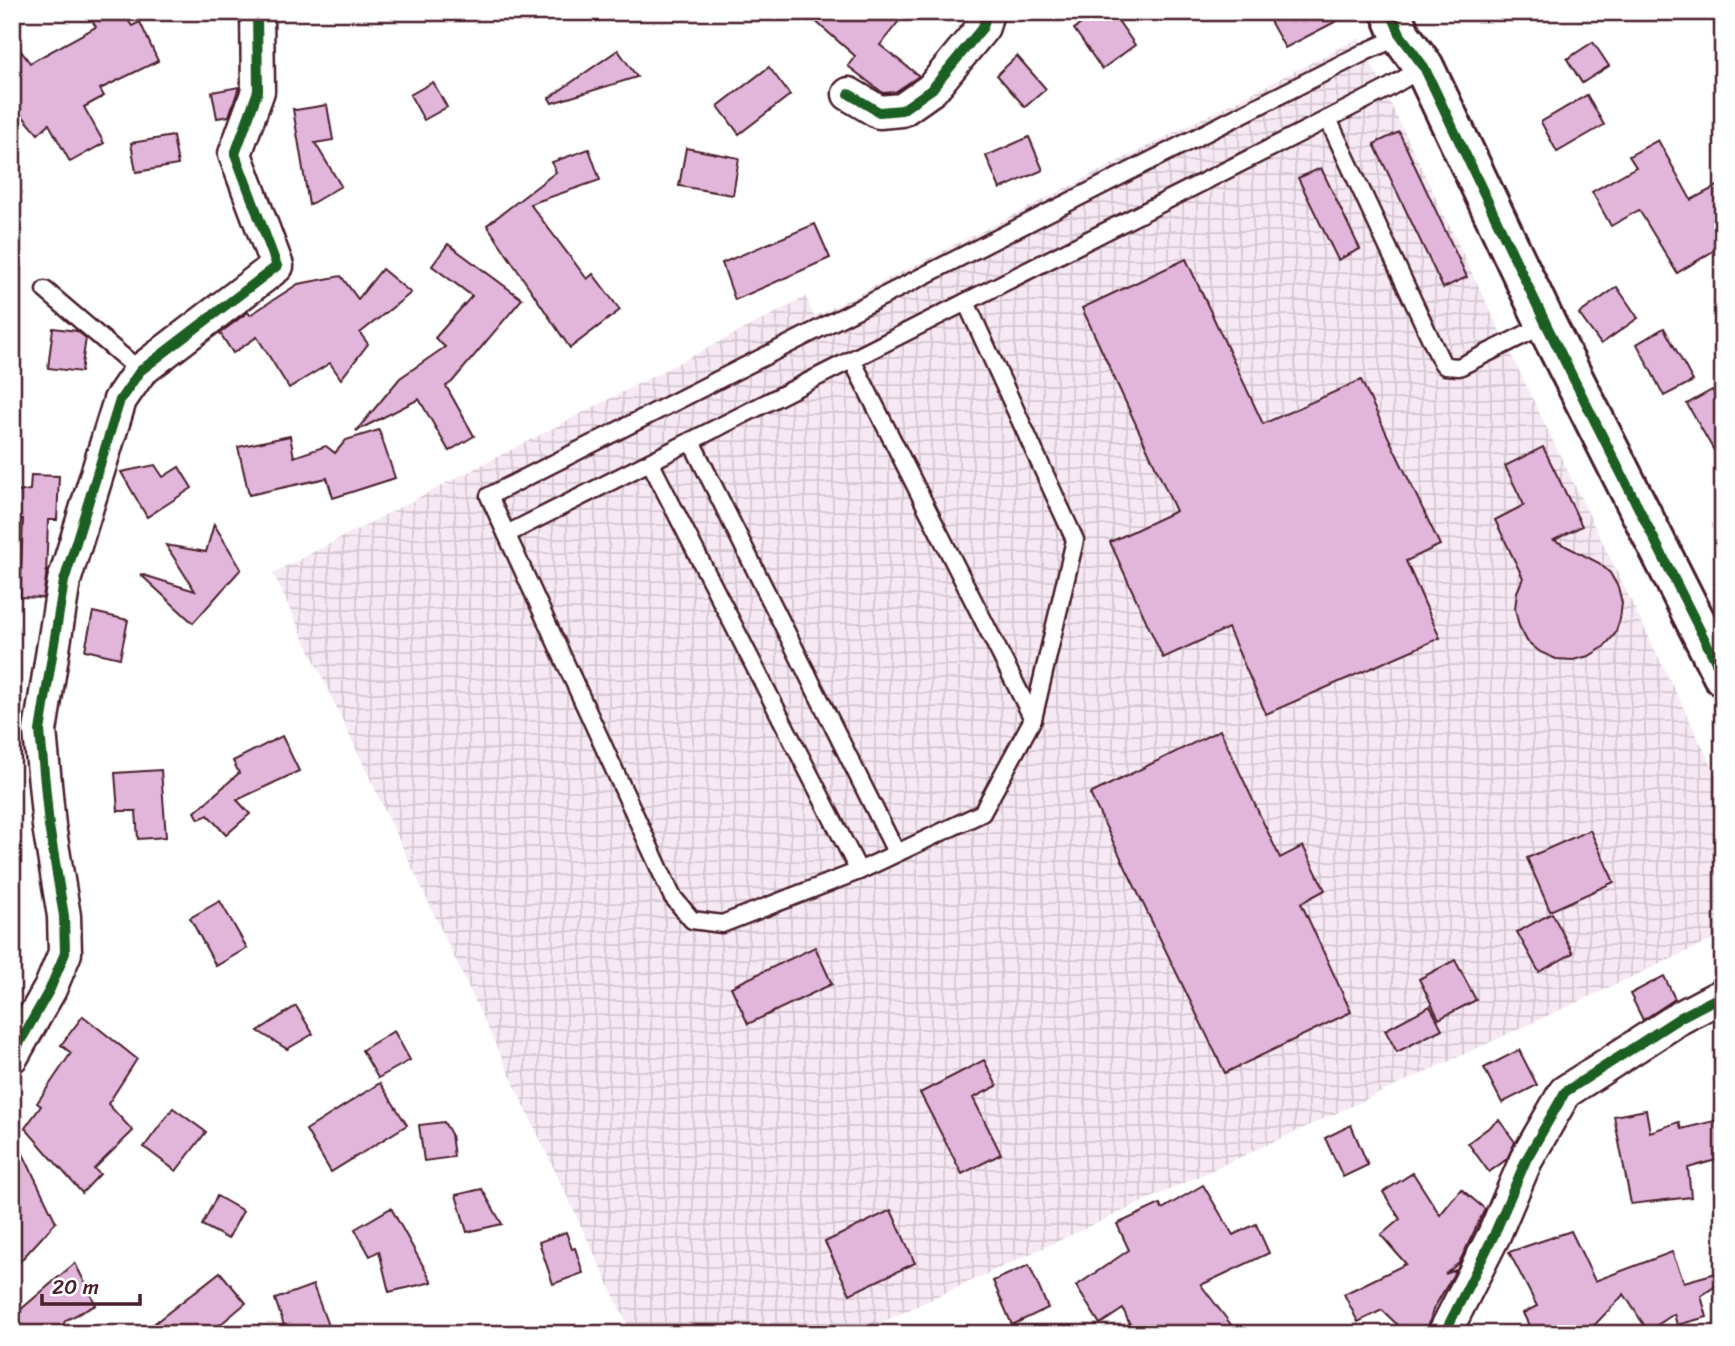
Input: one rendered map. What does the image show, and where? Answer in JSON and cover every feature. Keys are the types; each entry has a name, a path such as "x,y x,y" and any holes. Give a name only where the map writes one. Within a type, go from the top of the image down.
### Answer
{"street":[{"path":"12,1056 50,989 65,953 64,916 49,826 26,734 64,581 120,400 140,371 277,266 235,154 258,91 257,12"},
{"path":"849,94 879,112 902,110 932,89 983,27 988,12"},
{"path":"1396,24 1424,67 1546,324 1723,676"},
{"path":"1444,1334 1494,1235 1526,1160 1565,1092 1681,1017 1723,995"}],"lane":[{"path":"966,302 1075,540 1034,719 982,813 859,871 722,924 692,920 672,895 489,496 1340,64 1396,24"},
{"path":"507,534 1328,119 1424,67"},
{"path":"1328,119 1441,361 1446,366 1459,368 1546,324"},
{"path":"45,290 140,371"},
{"path":"852,360 1034,719"},
{"path":"691,442 896,852"},
{"path":"650,462 859,871"}],"shaded area":[{"path":"1359,38 1723,789 1723,935 856,1334 632,1334 273,573 806,297 814,317"}],"building":[{"path":"86,12 122,12 132,26 140,22 158,61 100,89 104,96 84,107 104,143 70,162 49,124 38,134 12,104 12,39 30,63 96,27"},
{"path":"805,12 906,12 880,45 919,76 895,92 883,93 848,66 855,56"},
{"path":"1098,12 1112,12 1135,45 1102,69 1074,29"},
{"path":"1265,12 1354,12 1285,48"},
{"path":"1593,42 1609,66 1582,83 1567,59"},
{"path":"618,50 637,77 552,103 549,98"},
{"path":"1017,56 1046,89 1025,107 997,75"},
{"path":"769,67 790,95 739,134 718,106"},
{"path":"433,82 447,107 424,120 410,95"},
{"path":"239,87 229,116 217,118 212,92"},
{"path":"1587,95 1604,125 1557,152 1541,122"},
{"path":"327,105 333,140 315,143 341,186 309,205 293,109"},
{"path":"1399,132 1467,277 1443,288 1374,144"},
{"path":"173,136 178,165 136,172 131,143"},
{"path":"1029,137 1043,170 1000,189 986,156"},
{"path":"1658,140 1691,200 1723,183 1723,245 1677,273 1639,210 1611,226 1592,192 1636,167 1629,156"},
{"path":"686,148 739,158 733,195 679,186"},
{"path":"589,149 600,180 530,204 587,279 593,274 620,310 570,348 487,225 556,172 552,162"},
{"path":"1321,168 1360,249 1338,260 1298,178"},
{"path":"815,224 830,258 735,300 722,263"},
{"path":"448,244 522,299 446,386 474,436 449,451 419,399 356,431 400,378 445,347 435,338 472,296 432,266"},
{"path":"1186,259 1263,424 1361,380 1440,545 1406,561 1440,638 1266,714 1228,628 1163,658 1110,542 1176,511 1082,308"},
{"path":"382,269 411,293 360,333 368,344 341,379 330,363 289,388 257,337 233,353 220,333 248,312 250,315 298,284 341,276 358,299"},
{"path":"1617,287 1638,318 1601,344 1579,314"},
{"path":"53,328 77,331 86,338 81,372 48,368"},
{"path":"1664,328 1693,381 1664,396 1637,344"},
{"path":"1712,390 1723,408 1723,466 1687,404"},
{"path":"379,430 395,478 333,498 327,478 249,495 238,447 290,436 294,457 326,446 335,453 346,440"},
{"path":"1543,447 1582,526 1554,540 1599,563 1610,573 1618,587 1622,603 1615,634 1604,647 1589,656 1573,660 1556,659 1540,652 1527,641 1519,626 1515,609 1517,592 1523,578 1495,520 1524,505 1505,466"},
{"path":"155,465 163,477 179,467 192,488 147,517 121,472"},
{"path":"31,475 59,476 57,520 48,520 43,598 20,597 23,519 12,521 12,493 30,490"},
{"path":"214,524 241,569 193,623 140,574 195,591 166,545 206,552"},
{"path":"93,612 128,620 120,658 85,650"},
{"path":"1220,730 1280,858 1303,846 1325,890 1301,903 1351,1012 1225,1073 1090,794"},
{"path":"282,736 299,771 237,800 250,814 226,835 208,815 199,819 195,812 239,773 233,761"},
{"path":"161,770 166,837 138,839 136,811 118,811 115,773"},
{"path":"1590,830 1614,882 1550,911 1527,858"},
{"path":"220,901 247,948 216,966 190,918"},
{"path":"1552,913 1573,953 1539,972 1517,932"},
{"path":"815,947 832,984 748,1024 731,987"},
{"path":"1455,960 1476,1000 1439,1019 1419,979"},
{"path":"1664,976 1675,999 1643,1020 1630,994"},
{"path":"296,1006 313,1034 287,1049 258,1031"},
{"path":"1430,1006 1442,1029 1397,1052 1385,1030"},
{"path":"83,1016 137,1059 108,1104 133,1131 94,1169 100,1174 82,1193 25,1128 41,1106 37,1103 71,1053 61,1045"},
{"path":"394,1031 410,1060 378,1078 362,1050"},
{"path":"1519,1050 1537,1085 1502,1103 1484,1068"},
{"path":"984,1060 997,1086 973,1098 1001,1154 962,1174 920,1093"},
{"path":"380,1083 407,1125 331,1172 306,1130"},
{"path":"173,1108 206,1132 176,1171 144,1147"},
{"path":"1646,1110 1650,1132 1679,1122 1681,1129 1723,1119 1723,1158 1688,1168 1691,1197 1631,1204 1614,1116"},
{"path":"1499,1120 1515,1142 1507,1159 1489,1172 1468,1143"},
{"path":"444,1122 451,1134 454,1157 424,1161 419,1125"},
{"path":"1351,1125 1368,1165 1343,1177 1325,1138"},
{"path":"12,1131 56,1222 12,1270"},
{"path":"1413,1173 1440,1215 1461,1189 1485,1209 1459,1263 1445,1274 1456,1270 1433,1310 1426,1334 1407,1334 1382,1310 1358,1322 1344,1294 1406,1264 1381,1235 1400,1219 1383,1192"},
{"path":"1203,1185 1233,1235 1256,1224 1269,1253 1201,1285 1238,1334 1134,1334 1123,1309 1100,1324 1076,1286 1129,1250 1117,1224 1160,1204 1162,1209"},
{"path":"482,1189 502,1224 467,1232 456,1195"},
{"path":"217,1196 243,1211 228,1239 202,1225"},
{"path":"391,1208 432,1282 389,1292 379,1251 370,1256 355,1229"},
{"path":"891,1210 915,1263 850,1294 825,1242"},
{"path":"1571,1231 1595,1281 1672,1252 1684,1282 1723,1271 1723,1281 1701,1296 1707,1317 1677,1325 1674,1314 1648,1331 1624,1294 1586,1334 1533,1334 1523,1313 1537,1306 1509,1252"},
{"path":"566,1232 572,1249 575,1248 583,1273 553,1284 539,1242"},
{"path":"75,1263 96,1305 66,1320 57,1334 12,1334 12,1317"},
{"path":"1029,1265 1048,1308 1012,1325 993,1281"},
{"path":"220,1272 246,1303 209,1334 141,1334"},
{"path":"313,1285 331,1334 287,1334 275,1299"}],"cycle path":[{"path":"12,1056 50,989 65,953 64,916 49,826 40,731 64,581 120,400 140,371 277,266 235,154 258,91 257,12"},
{"path":"849,94 879,112 902,110 932,89 983,27 987,12"},
{"path":"1391,12 1401,36 1424,67 1546,324 1723,676"},
{"path":"1444,1334 1494,1235 1526,1160 1565,1092 1681,1017 1723,995"}]}
